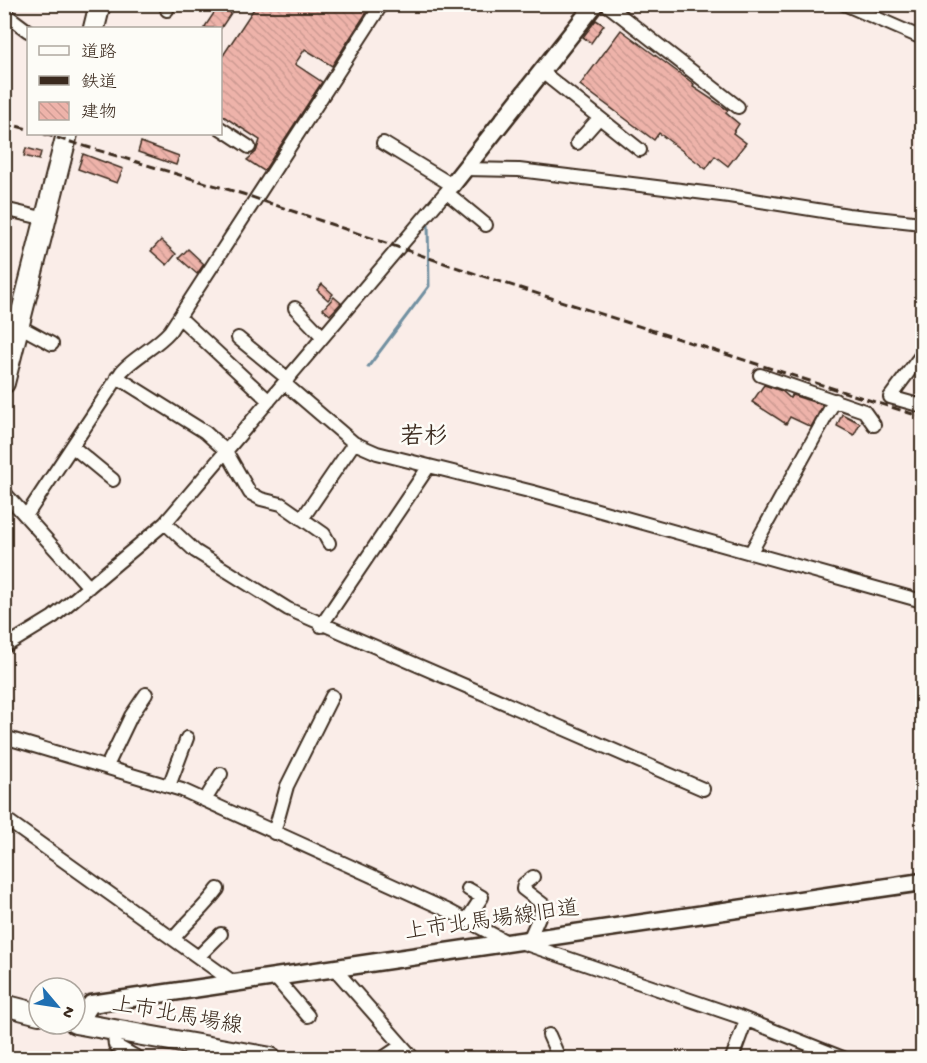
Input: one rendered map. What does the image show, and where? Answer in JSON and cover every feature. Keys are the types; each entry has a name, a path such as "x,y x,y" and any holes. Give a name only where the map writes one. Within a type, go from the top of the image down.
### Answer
{"main road":[{"path":"94,27 100,4"},
{"path":"4,383 67,135"},
{"path":"4,1005 27,1011"},
{"name":"上市北馬場線","path":"87,1025 271,1059"}],"street":[{"path":"26,516 117,377 136,356 163,339 179,317 382,4"},
{"path":"4,647 53,617 165,523 449,189 595,4"},
{"path":"606,4 738,107"},
{"path":"844,4 922,38"},
{"path":"4,13 27,30"},
{"path":"542,72 640,150"},
{"path":"577,143 600,118"},
{"path":"222,129 249,147"},
{"path":"382,143 449,189 486,225"},
{"path":"465,169 519,170 729,196 922,224"},
{"path":"4,209 46,219"},
{"path":"295,308 323,337"},
{"path":"179,317 269,401"},
{"path":"19,326 52,344"},
{"path":"238,338 354,442 377,453 751,552 922,601"},
{"path":"922,354 890,397 922,406"},
{"path":"760,375 864,411 874,425"},
{"path":"117,377 205,432 226,452 250,493 261,499 281,504 324,534 329,543"},
{"path":"751,552 835,400"},
{"path":"302,519 354,442"},
{"path":"73,447 113,480"},
{"path":"321,626 429,466"},
{"path":"4,492 88,587"},
{"path":"165,523 195,551 288,609 321,626 703,789"},
{"path":"107,766 130,716 146,694"},
{"path":"274,833 287,786 332,696"},
{"path":"4,737 169,786 205,800 466,921 746,1020 843,1059"},
{"path":"169,786 188,738"},
{"path":"205,800 221,774"},
{"path":"4,818 233,982"},
{"path":"518,941 544,905 523,889 524,884 533,877"},
{"name":"上市北馬場線旧道","path":"87,1009 91,1004 233,982 922,882"},
{"path":"174,938 193,915 201,912 218,889"},
{"path":"466,921 482,897 468,889"},
{"path":"199,956 221,934"},
{"path":"333,967 413,1059"},
{"path":"274,976 308,1016"},
{"path":"732,1059 746,1020"},
{"path":"113,1029 115,1046 131,1057"},
{"path":"549,1035 559,1059"},
{"path":"383,1059 401,1047"}],"building":[{"path":"220,4 237,4 222,27 205,27"},
{"path":"257,4 372,4 332,66 305,49 295,64 322,82 264,171 247,160 256,152 260,140 222,115 222,57"},
{"path":"596,20 604,25 591,43 583,37"},
{"path":"621,30 694,84 693,87 728,110 726,113 739,124 733,133 746,143 728,166 715,156 706,169 659,133 654,140 580,85"},
{"path":"141,142 179,156 176,165 138,152"},
{"path":"26,148 41,152 39,160 24,156"},
{"path":"83,154 123,169 117,183 78,169"},
{"path":"161,240 176,254 167,265 151,251"},
{"path":"188,249 204,264 197,274 179,258"},
{"path":"322,284 333,294 328,300 317,290"},
{"path":"334,297 341,303 330,315 323,309"},
{"path":"764,385 782,391 790,398 792,395 823,405 811,427 790,417 786,424 752,402"},
{"path":"842,414 860,423 854,435 837,426"}],"waterway":[{"path":"368,367 429,286 428,220"}],"railway":[{"path":"4,123 27,129"},
{"path":"47,135 243,194 473,273 922,417"}],"district":[{"name":"若杉","path":"424,438"}]}
